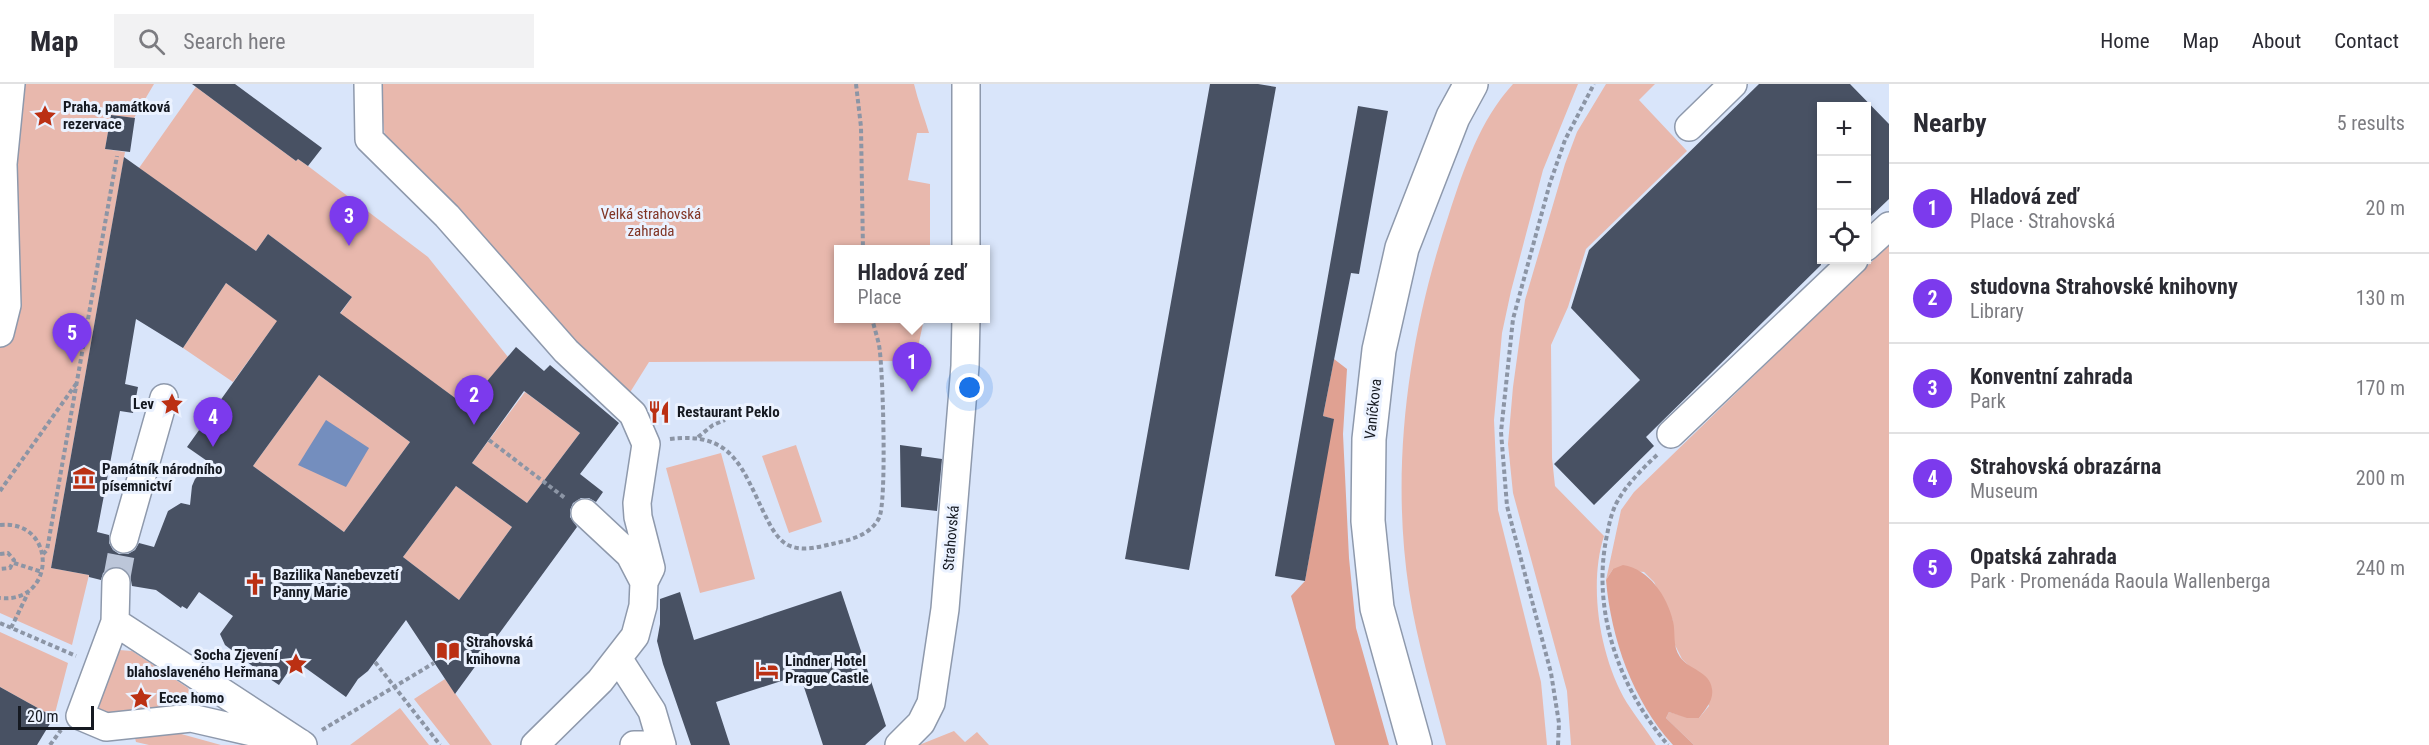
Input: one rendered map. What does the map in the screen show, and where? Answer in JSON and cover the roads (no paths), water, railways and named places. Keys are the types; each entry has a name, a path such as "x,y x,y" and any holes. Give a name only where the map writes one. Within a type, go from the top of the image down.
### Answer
{"main road":[{"name":"Vaníčkova","path":"1415,745 1377,608 1368,520 1369,439 1379,350 1402,248 1453,117 1471,84"}],"street":[{"path":"0,333 7,305 3,164 11,84"},
{"path":"368,84 369,139 447,216 566,351 633,414 646,444 638,517 651,568 644,582 643,606 635,636 600,681 535,745"},
{"path":"966,84 966,245"},
{"path":"1689,128 1733,84"},
{"path":"1871,243 1889,226"},
{"path":"1671,434 1850,264"},
{"name":"Strahovská","path":"899,745 921,723 931,703 945,609 965,366 966,323"},
{"path":"124,539 164,398"},
{"path":"585,513 630,555 644,582"},
{"path":"116,582 115,622 80,716 106,727 191,718 302,744"},
{"path":"115,622 302,744"},
{"path":"618,658 652,711 662,745"},
{"path":"634,745 648,745"}],"water":[{"path":"326,420 369,448 346,487 298,465"}],"tunnel":[{"path":"116,582 124,539"}],"place":[{"name":"Praha, památková rezervace","path":"45,116"},
{"name":"Konventní zahrada","path":"349,246"},
{"name":"Opatská zahrada","path":"72,363"},
{"name":"Hladová zeď","path":"912,392"},
{"name":"Lev","path":"172,404"},
{"name":"Restaurant Peklo","path":"659,412"},
{"name":"studovna Strahovské knihovny","path":"474,425"},
{"name":"Strahovská obrazárna","path":"213,447"},
{"name":"Památník národního písemnictví","path":"84,478"},
{"name":"Bazilika Nanebevzetí Panny Marie","path":"255,584"},
{"name":"Strahovská knihovna","path":"448,651"},
{"name":"Socha Zjevení blahoslaveného Heřmana","path":"296,664"},
{"name":"Lindner Hotel Prague Castle","path":"767,670"},
{"name":"Ecce homo","path":"141,698"}],"park label":[{"name":"Velká strahovská zahrada","path":"651,222"}]}
